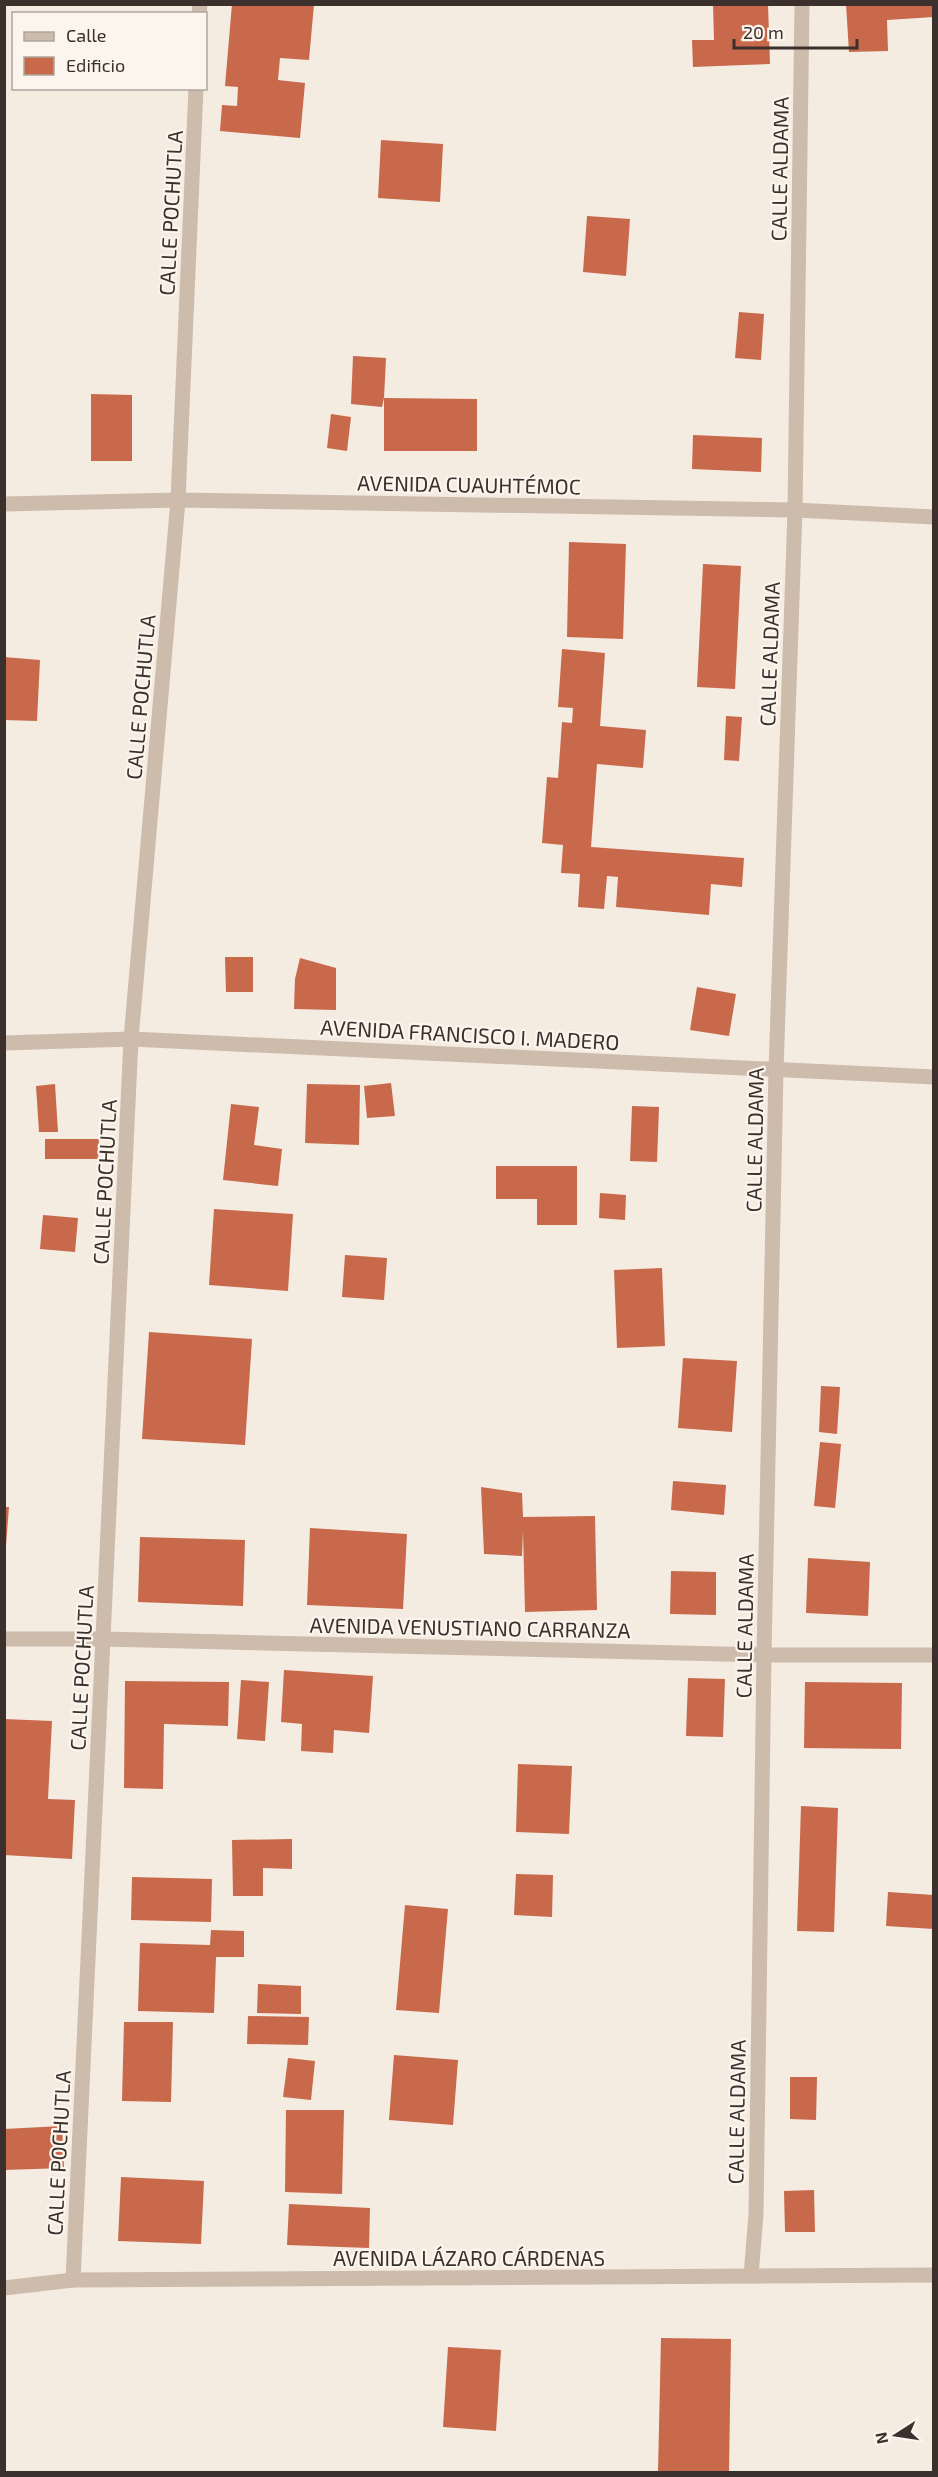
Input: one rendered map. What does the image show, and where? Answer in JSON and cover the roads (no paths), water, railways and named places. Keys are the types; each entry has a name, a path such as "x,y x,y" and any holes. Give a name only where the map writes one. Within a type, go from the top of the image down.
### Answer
{"street":[{"name":"CALLE ALDAMA","path":"751,2277 756,2214 776,1070 795,510 802,4"},
{"name":"CALLE POCHUTLA","path":"73,2280 131,1039 178,500 196,90"},
{"name":"AVENIDA CUAUHTÉMOC","path":"4,504 178,500 795,510 933,517"},
{"name":"AVENIDA FRANCISCO I. MADERO","path":"4,1043 131,1039 933,1077"},
{"name":"AVENIDA VENUSTIANO CARRANZA","path":"4,1639 104,1639 764,1655 933,1655"},
{"name":"AVENIDA LÁZARO CÁRDENAS","path":"4,2288 73,2280 933,2275"}]}
